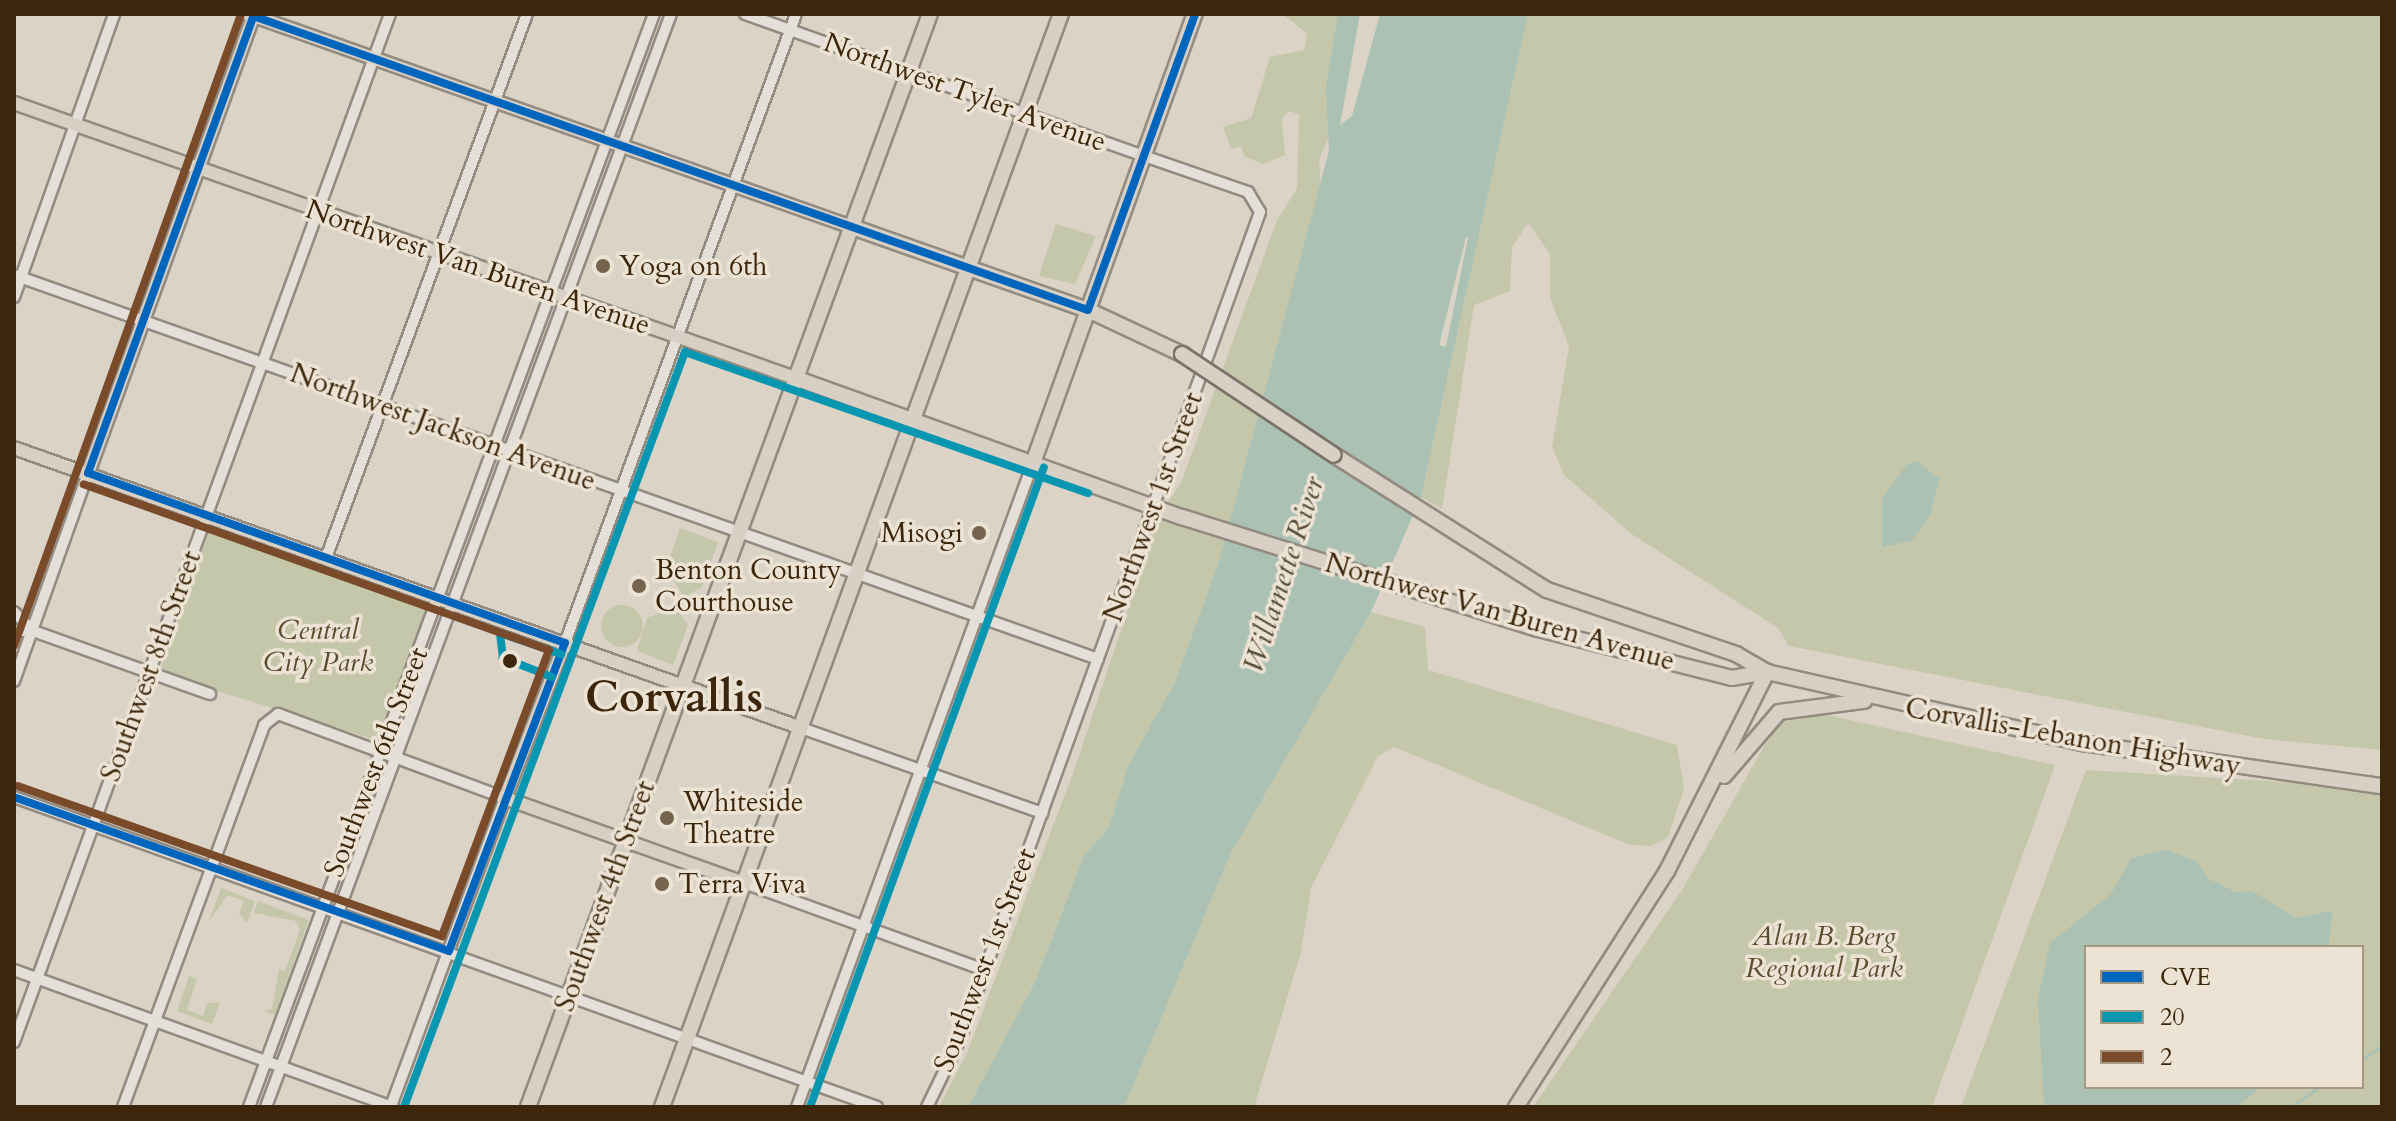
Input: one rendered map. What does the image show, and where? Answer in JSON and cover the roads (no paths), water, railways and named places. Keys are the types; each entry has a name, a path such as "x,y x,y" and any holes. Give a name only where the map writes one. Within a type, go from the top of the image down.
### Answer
{"highway":[{"name":"Southwest 4th Street","path":"528,1107 930,14"},
{"path":"662,1107 1061,14"},
{"path":"1033,463 1195,14"},
{"path":"852,227 1088,310 1182,354 1500,565 1594,611 1736,654 1767,672 1708,797 1591,997 1516,1107"},
{"name":"Northwest Van Buren Avenue","path":"795,378 1092,482 1149,517 1182,517 1485,613 1732,678 1767,672"},
{"name":"Corvallis-Lebanon Highway","path":"1767,672 1872,700 2185,762 2382,786"},
{"path":"1708,797 1779,712 1872,700"}],"main road":[{"path":"88,473 252,15 852,227"},
{"name":"Northwest Van Buren Avenue","path":"14,103 197,171 795,378"},
{"path":"14,448 801,728"},
{"path":"565,643 505,798 744,883"}],"street":[{"path":"14,297 18,276 114,14"},
{"name":"Southwest 8th Street","path":"14,1042 390,14"},
{"path":"326,558 527,14"},
{"name":"Southwest 6th Street","path":"249,1107 654,14"},
{"name":"Southwest 6th Street","path":"266,1107 671,14"},
{"name":"Northwest Tyler Avenue","path":"745,14 1143,156 1257,200"},
{"path":"565,643 796,14"},
{"name":"Northwest 1st Street","path":"1042,813 1259,217 1257,200"},
{"name":"Northwest Jackson Avenue","path":"18,276 1098,659"},
{"path":"797,1107 1033,463"},
{"path":"14,681 88,473"},
{"path":"14,612 33,631"},
{"path":"14,631 33,631 210,694"},
{"path":"14,970 37,978 155,1021 266,1061 281,1067 392,1107 505,798 383,751 274,715 245,780 212,867 155,1021 123,1107"},
{"path":"801,728 1042,813"},
{"path":"14,797 877,1107"},
{"name":"Southwest 1st Street","path":"927,1107 984,970 1042,813"},
{"path":"744,883 984,970"}],"water":[{"name":"Willamette River","path":"1338,14 1360,14 1340,125 1352,116 1380,14 1528,14 1421,497 1371,612 1230,855 1124,1107 968,1107 1035,982 1084,856 1109,827 1128,766 1175,682 1219,562 1329,151 1326,86"},
{"path":"1917,461 1939,479 1930,516 1911,541 1882,547 1882,499 1907,464"},
{"path":"2167,850 2197,862 2207,878 2236,892 2252,891 2295,918 2332,911 2329,945 2084,945 2084,1089 2259,1089 2237,1107 2044,1107 2038,999 2050,943 2111,894 2131,858"}],"waterway":[{"path":"2364,1058 2382,1046"},
{"path":"2290,1107 2317,1089"}],"place":[{"name":"Yoga on 6th","path":"603,266"},
{"name":"Misogi","path":"979,533"},
{"name":"Benton County Courthouse","path":"639,586"},
{"name":"Whiteside Theatre","path":"667,818"},
{"name":"Terra Viva","path":"662,884"}],"district":[{"name":"Corvallis","path":"674,697"}],"park label":[{"name":"Central City Park","path":"318,646"},
{"name":"Alan B. Berg Regional Park","path":"1824,952"}]}
